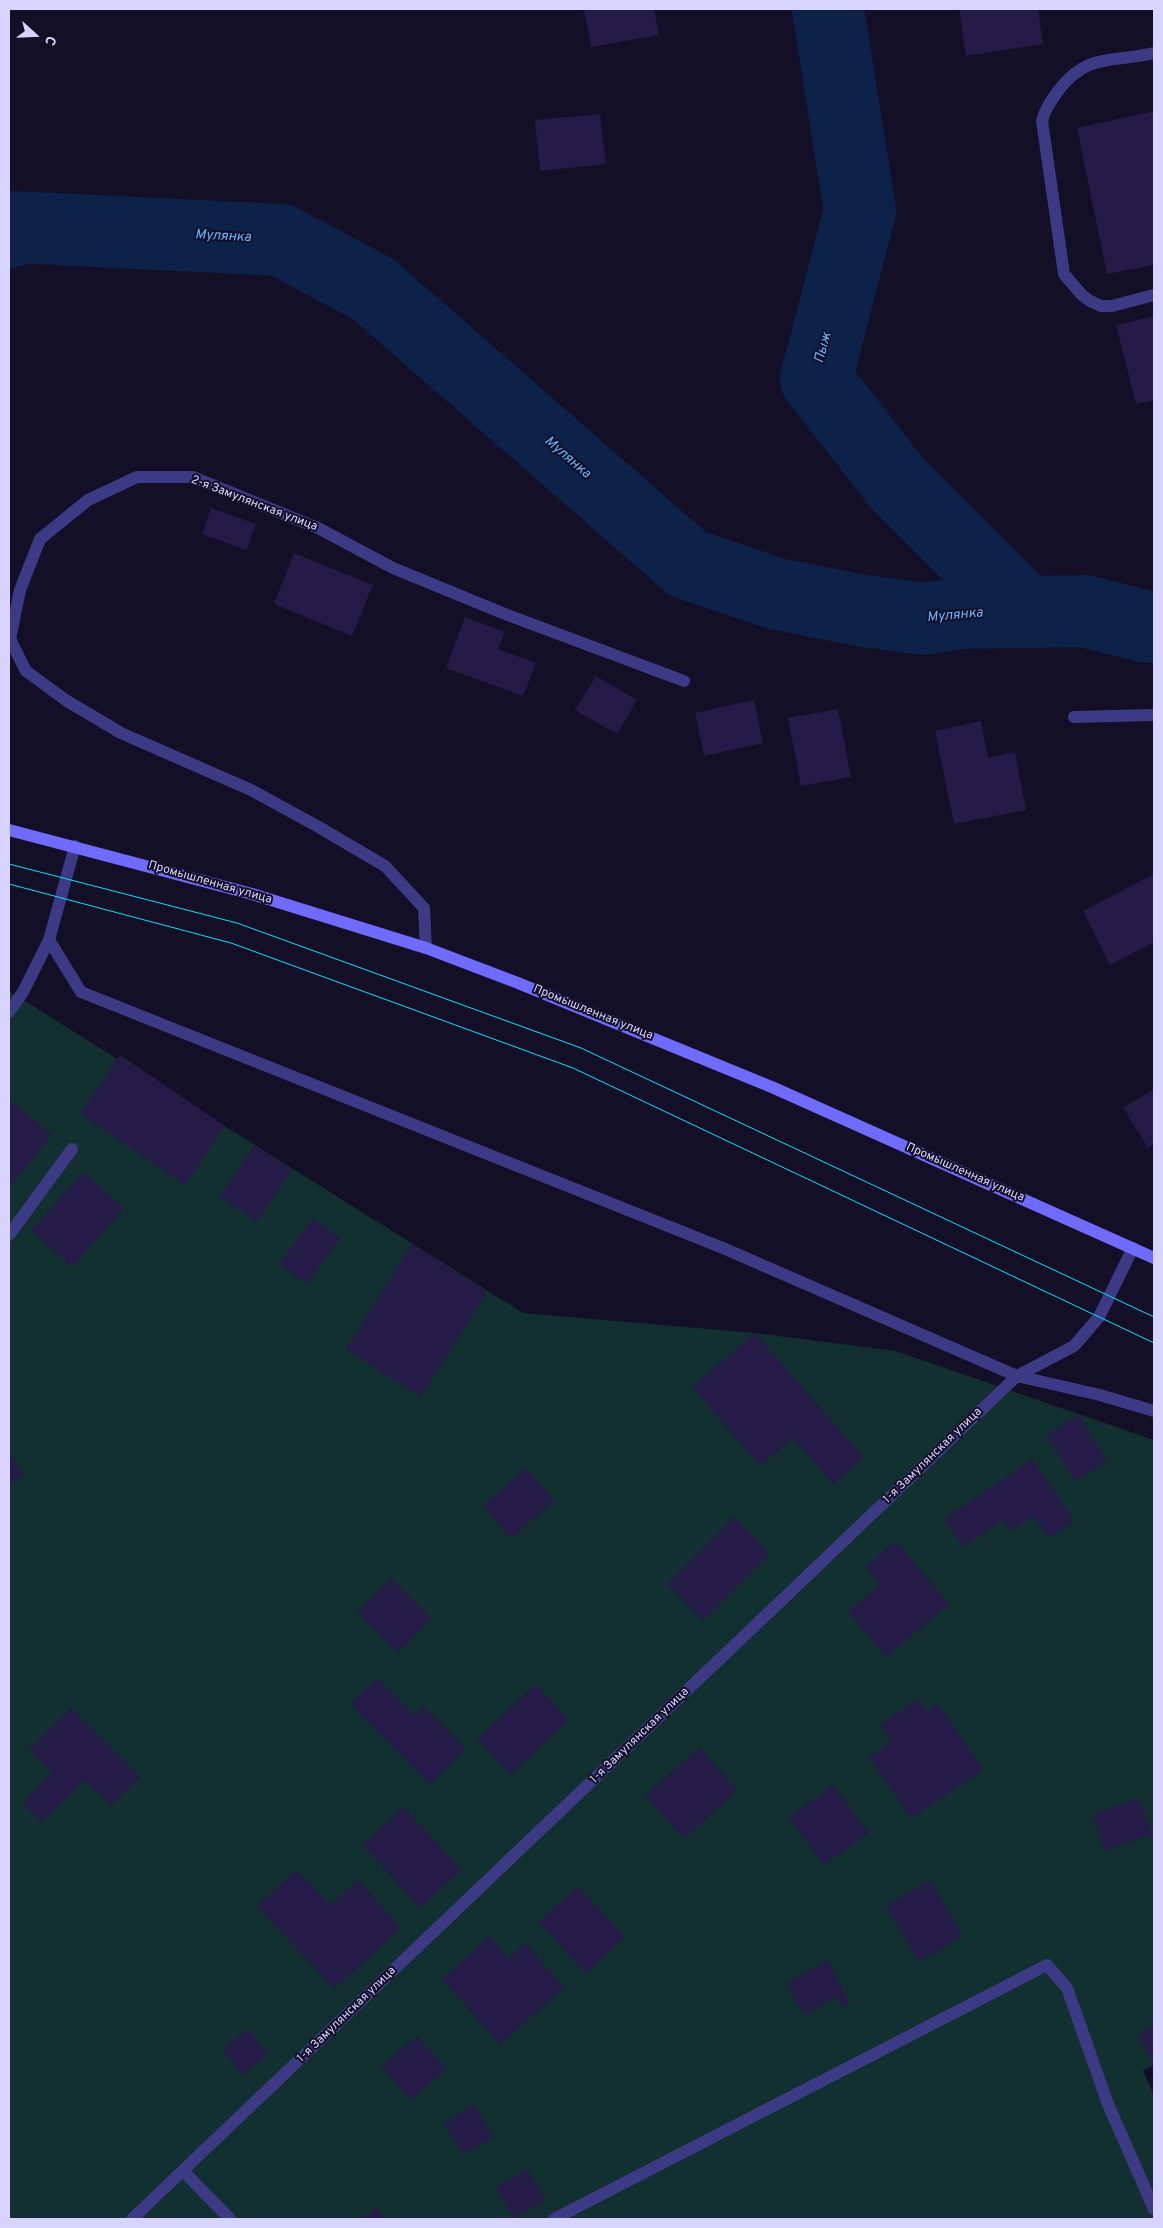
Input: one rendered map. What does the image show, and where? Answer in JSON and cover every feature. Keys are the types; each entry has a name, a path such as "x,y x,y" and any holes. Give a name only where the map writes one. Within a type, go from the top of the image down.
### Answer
{"main road":[{"name":"Промышленная улица","path":"9,830 252,894 426,948 518,983 765,1084 1154,1258"}],"street":[{"path":"1154,52 1097,62 1080,68 1055,95 1045,110 1042,121 1064,274 1080,294 1090,302 1101,306 1112,306 1154,295"},
{"name":"2-я Замулянская улица","path":"426,948 424,908 385,866 251,790 121,733 67,701 26,671 10,639 20,590 40,539 88,500 137,477 193,477 318,528 393,568 505,614 684,681"},
{"path":"1074,717 1154,715"},
{"path":"9,1012 23,992 49,940 75,846"},
{"path":"49,940 81,992 722,1248 1017,1376 1100,1395 1154,1411"},
{"path":"9,1235 72,1149"},
{"name":"1-я Замулянская улица","path":"132,2219 1017,1376 1074,1346 1099,1316 1134,1248"},
{"path":"554,2219 1047,1965 1067,1988 1108,2104 1154,2209"},
{"path":"183,2171 230,2219"},
{"path":"1148,2219 1154,2216"}],"green space":[{"path":"9,991 523,1313 755,1333 896,1351 1154,1440 1154,2065 1143,2070 1154,2096 1154,2219 9,2219"}],"building":[{"path":"584,9 654,9 659,35 591,47"},
{"path":"959,9 1038,9 1043,44 966,56"},
{"path":"1154,111 1154,265 1107,274 1077,128"},
{"path":"600,114 606,164 540,171 535,120"},
{"path":"1154,316 1154,400 1136,404 1116,325"},
{"path":"211,508 256,524 246,550 202,534"},
{"path":"294,553 373,585 352,636 274,604"},
{"path":"465,617 505,632 498,649 536,663 523,696 446,668"},
{"path":"596,676 637,700 617,734 575,710"},
{"path":"754,700 763,743 704,756 695,713"},
{"path":"838,709 851,777 801,786 788,718"},
{"path":"981,721 988,758 1015,752 1026,810 954,824 935,731"},
{"path":"1154,874 1154,942 1110,965 1083,911"},
{"path":"120,1055 225,1126 185,1185 80,1114"},
{"path":"1154,1089 1154,1144 1148,1148 1123,1108"},
{"path":"9,1100 52,1135 9,1188"},
{"path":"254,1145 292,1170 257,1222 220,1197"},
{"path":"83,1172 124,1208 72,1267 31,1231"},
{"path":"313,1218 340,1239 307,1284 279,1264"},
{"path":"412,1244 487,1292 421,1397 346,1349"},
{"path":"755,1333 864,1458 833,1484 793,1438 760,1466 692,1387"},
{"path":"1079,1415 1107,1461 1075,1481 1046,1435"},
{"path":"9,1451 24,1475 9,1485"},
{"path":"1032,1459 1075,1521 1048,1538 1034,1516 1011,1531 1003,1520 963,1547 944,1519"},
{"path":"526,1468 554,1500 511,1539 483,1506"},
{"path":"734,1517 770,1554 703,1621 667,1584"},
{"path":"896,1541 949,1604 886,1657 848,1612 880,1584 865,1567"},
{"path":"391,1578 431,1618 398,1653 357,1613"},
{"path":"377,1678 414,1715 423,1706 466,1748 430,1784 350,1704"},
{"path":"536,1684 569,1720 510,1775 477,1739"},
{"path":"919,1699 927,1711 938,1703 983,1770 911,1819 869,1757 891,1742 880,1725"},
{"path":"71,1708 140,1777 111,1806 85,1780 42,1823 22,1803 52,1773 29,1750"},
{"path":"699,1747 737,1790 684,1839 645,1796"},
{"path":"833,1785 869,1833 824,1865 789,1818"},
{"path":"1139,1798 1152,1834 1104,1851 1092,1815"},
{"path":"404,1807 461,1870 420,1908 363,1845"},
{"path":"297,1870 330,1905 358,1880 401,1928 334,1989 257,1906"},
{"path":"930,1880 963,1936 919,1962 886,1906"},
{"path":"578,1886 625,1937 586,1974 539,1922"},
{"path":"490,1936 509,1958 525,1943 564,1987 500,2045 442,1979"},
{"path":"828,1960 850,2003 842,2007 836,1997 804,2015 786,1984"},
{"path":"1154,2025 1154,2065 1138,2034"},
{"path":"248,2029 268,2055 242,2075 222,2049"},
{"path":"417,2036 446,2069 410,2100 381,2066"},
{"path":"474,2105 494,2136 463,2155 444,2123"},
{"path":"527,2169 546,2200 514,2219 496,2187"},
{"path":"377,2208 385,2219 360,2219"}],"waterway":[{"name":"Пыж","path":"828,9 860,211 816,379 897,483 1026,612"},
{"name":"Мулянка","path":"9,232 13,227 281,240 373,289 688,564 777,594 865,611 924,619 961,613 1084,611 1154,627"}],"tram line":[{"path":"9,864 237,923 581,1048 1154,1317"},
{"path":"9,884 231,943 573,1068 1154,1343"}]}
